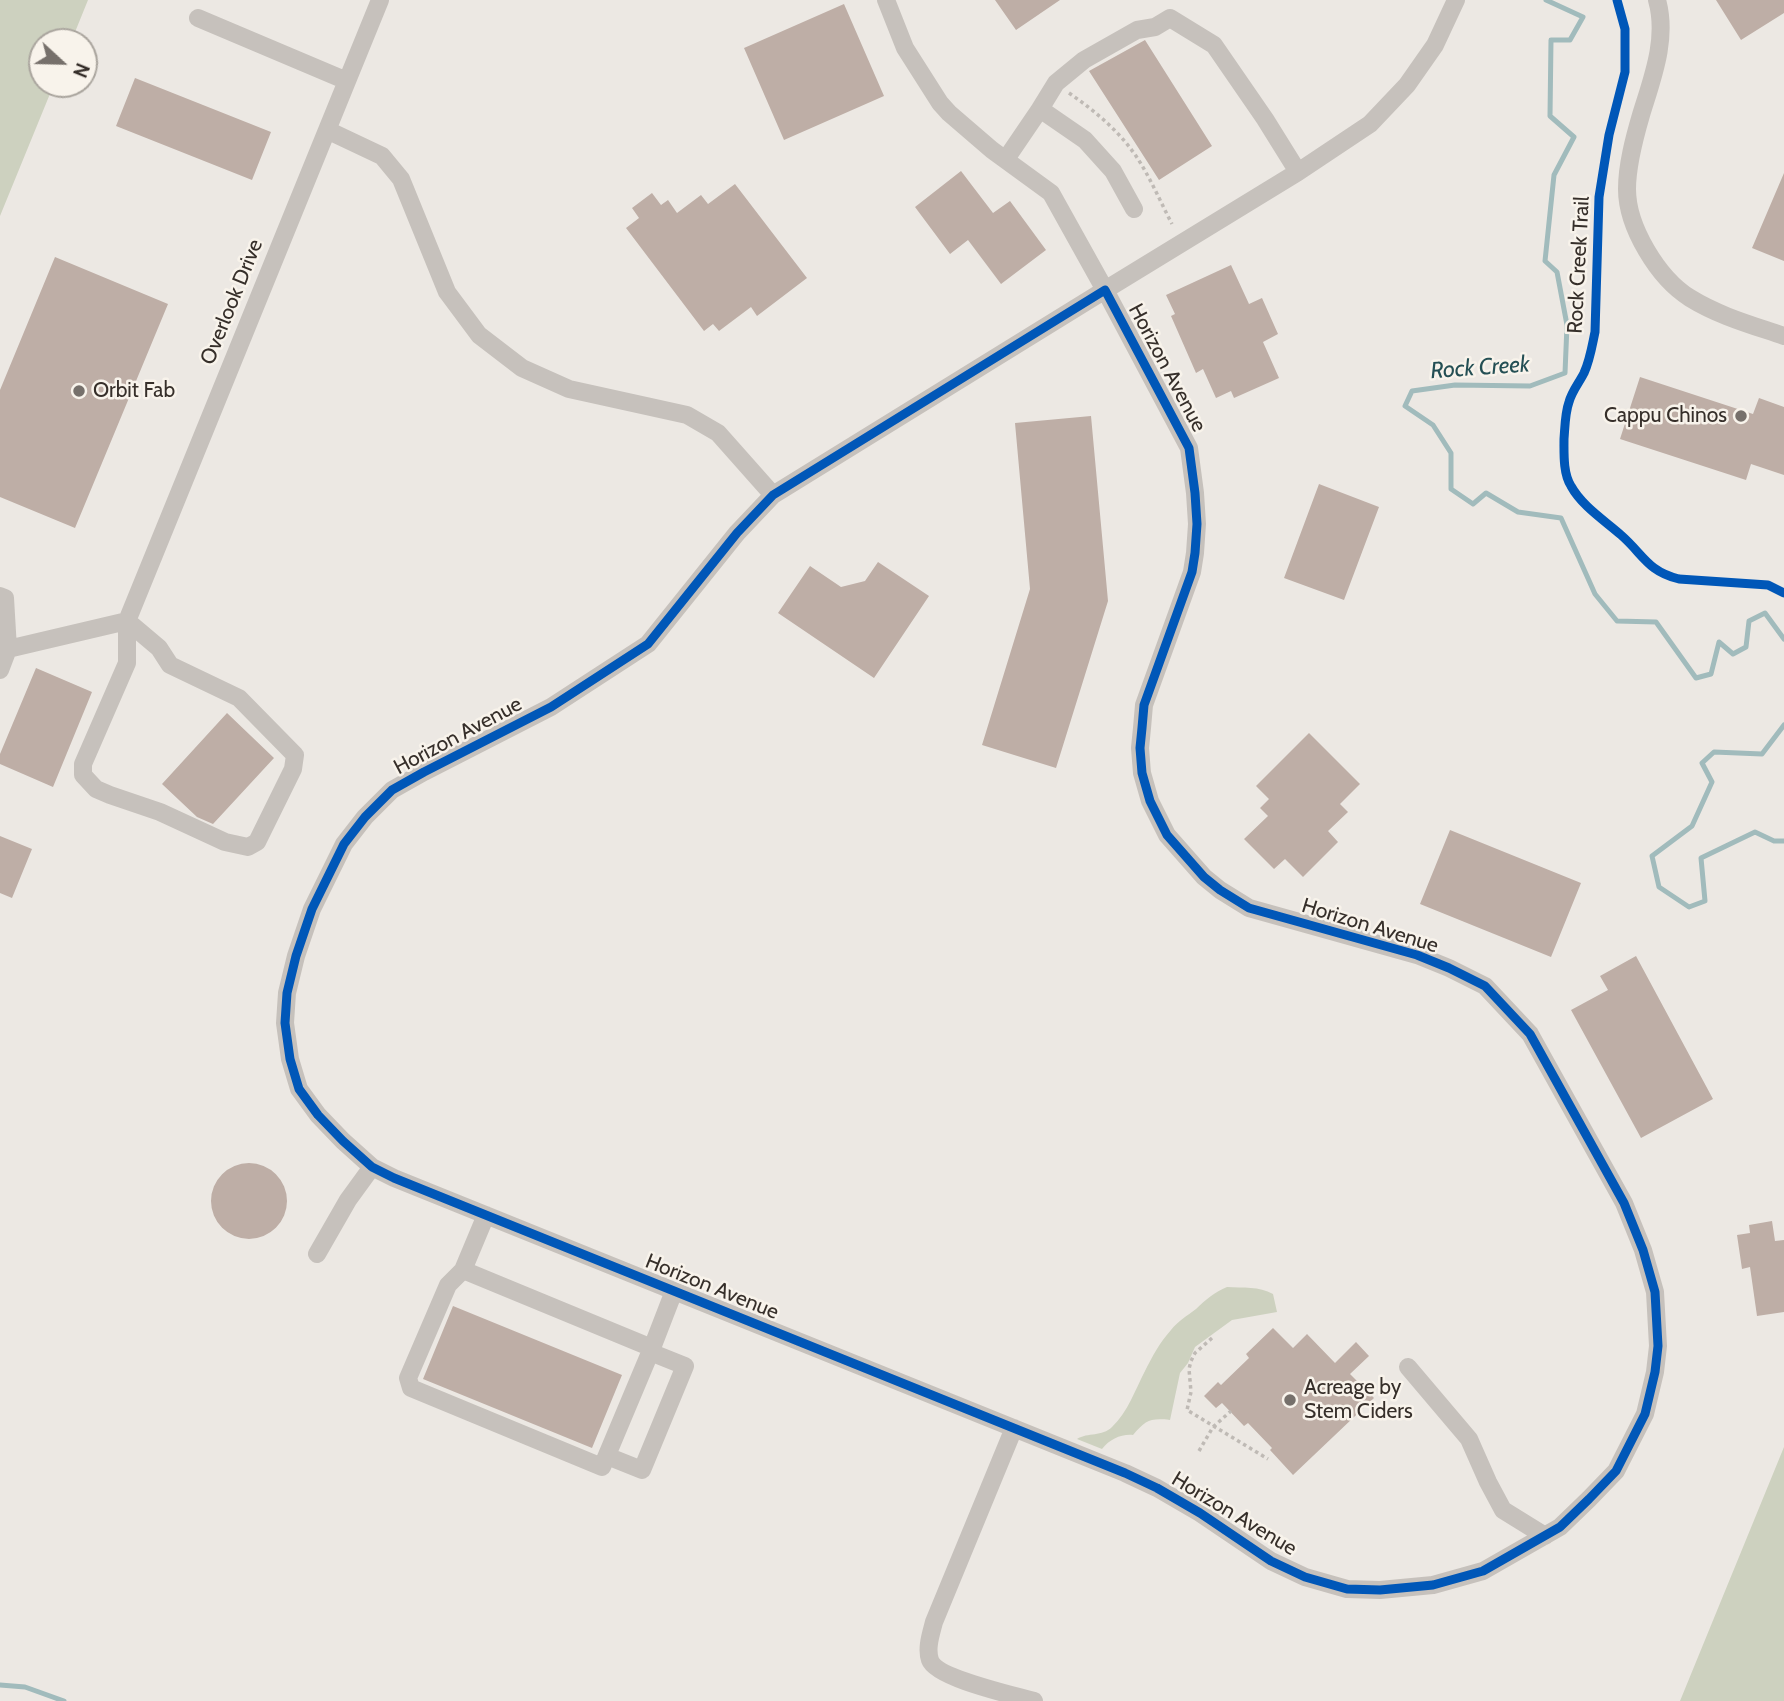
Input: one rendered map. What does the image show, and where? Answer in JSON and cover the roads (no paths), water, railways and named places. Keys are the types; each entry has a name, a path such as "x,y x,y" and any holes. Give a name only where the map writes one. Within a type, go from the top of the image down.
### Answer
{"street":[{"name":"Overlook Drive","path":"127,621 380,0"},
{"path":"886,0 905,48 940,103 984,143 1051,193 1105,290"},
{"path":"1657,0 1661,29 1659,51 1630,159 1627,190 1631,213 1644,245 1660,271 1678,290 1726,317 1784,336"},
{"name":"Horizon Avenue","path":"1105,290 1189,448 1195,493 1197,524 1192,572 1144,705 1140,748 1142,772 1150,800 1167,835 1204,877 1249,908 1417,955 1485,986 1531,1034 1624,1203 1643,1250 1655,1292 1658,1346 1645,1414 1616,1471 1560,1527 1483,1572 1433,1585 1380,1590 1347,1589 1305,1577 1271,1561 1200,1513 1157,1488 394,1178 372,1167 343,1141 318,1115 299,1089 290,1059 285,1023 287,993 312,909 344,844 365,817 392,790 551,707 648,644 737,533 772,495 1105,290 1298,172 1370,124 1407,85 1435,45 1455,3"},
{"path":"198,18 347,81"},
{"path":"1006,159 1056,83 1084,61 1137,30 1155,27 1170,18 1214,45 1298,172"},
{"path":"1040,109 1085,140 1113,171 1134,209"},
{"path":"327,130 382,156 401,179 447,292 479,335 522,368 569,389 687,415 718,433 772,495"},
{"path":"0,596 5,598 8,649 0,670"},
{"path":"127,621 159,648 170,665 239,698 295,755 293,769 257,842 248,847 225,842 160,812 96,789 83,775 83,764 127,663 127,621"},
{"path":"8,649 127,621"},
{"path":"317,1254 348,1200 372,1167"},
{"path":"486,1215 463,1270 448,1285 408,1378 411,1388 603,1467 674,1291"},
{"path":"463,1270 685,1366 642,1470 607,1456"},
{"path":"1408,1367 1469,1439 1503,1510 1545,1536"},
{"path":"1014,1428 934,1622 928,1646 930,1661 937,1670 1034,1701"}],"waterway":[{"name":"Rock Creek","path":"1546,0 1583,17 1570,40 1551,40 1550,116 1574,137 1554,175 1545,261 1557,272 1567,325 1565,373 1530,386 1455,385 1412,391 1405,406 1433,425 1451,453 1451,489 1473,504 1486,493 1518,512 1561,518 1595,594 1617,621 1656,622 1696,678 1711,674 1719,642 1733,654 1746,647 1749,621 1765,613 1784,639"},
{"name":"Rock Creek","path":"1784,725 1762,754 1714,752 1702,763 1712,782 1692,826 1652,856 1659,887 1689,907 1705,901 1701,858 1755,832 1774,841 1784,841"},
{"path":"0,1685 25,1687 64,1701"}],"place":[{"name":"Orbit Fab","path":"79,391"},
{"name":"Cappu Chinos","path":"1741,416"},
{"name":"Acreage by Stem Ciders","path":"1290,1400"}]}
